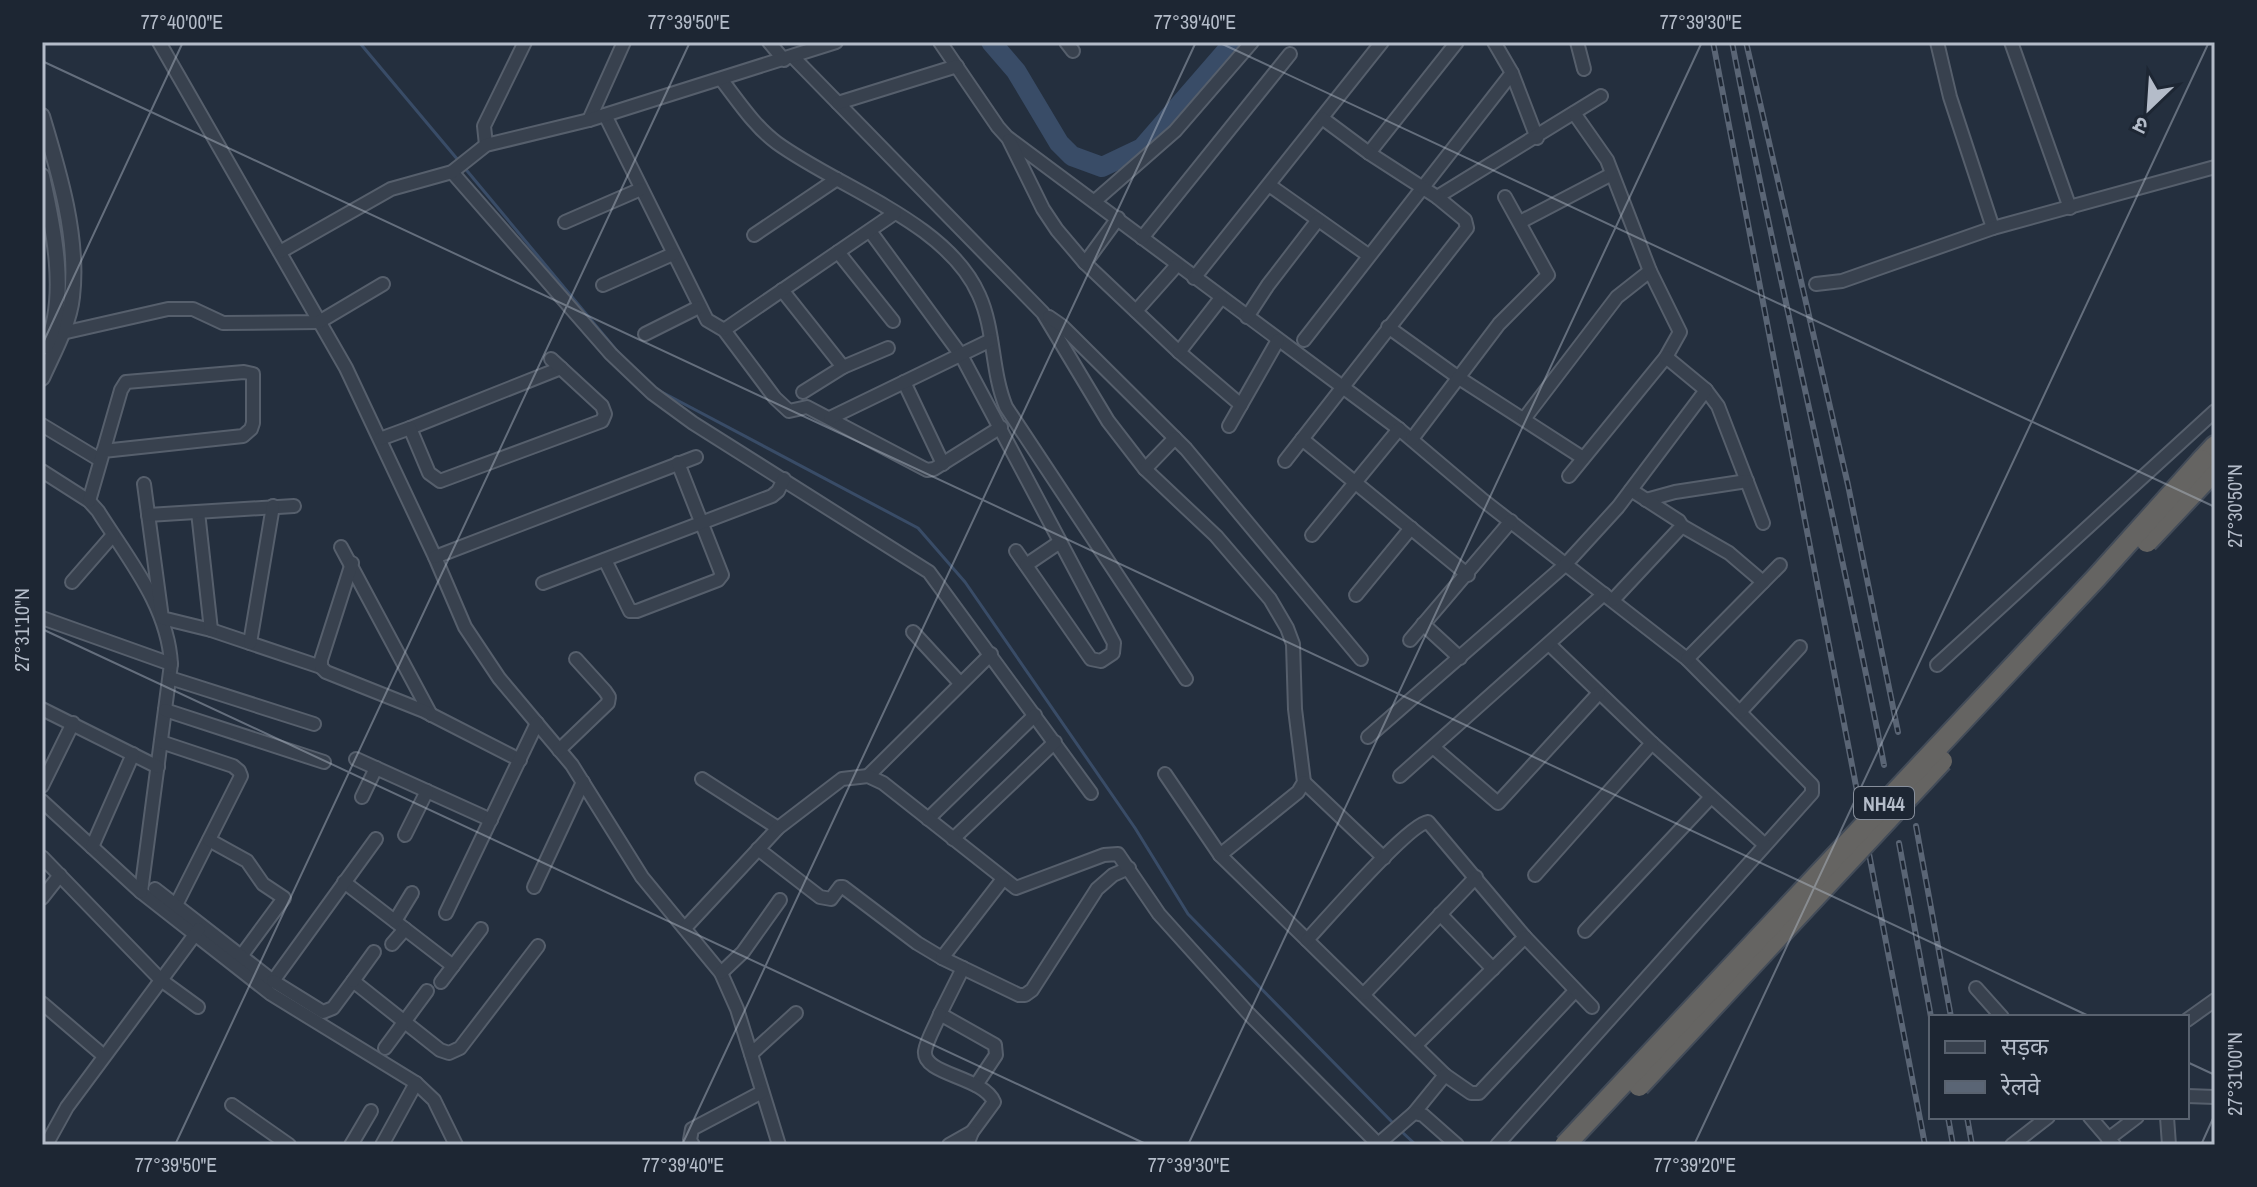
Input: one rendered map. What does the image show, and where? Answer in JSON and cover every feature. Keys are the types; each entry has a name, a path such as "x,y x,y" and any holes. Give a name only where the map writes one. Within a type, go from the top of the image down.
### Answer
{"highway":[{"name":"NH44","path":"1565,1145 2097,577 2211,462"},
{"name":"NH44","path":"1584,1145 2211,462"}],"street":[{"path":"159,42 346,368 465,627 499,678 583,782 642,877 721,973 737,1009 779,1145"},
{"path":"482,148 484,126 525,42"},
{"path":"589,120 624,42"},
{"path":"769,42 838,103 1043,313 1062,326 1175,438 1361,659"},
{"path":"280,252 391,189 455,170 482,148 589,120 836,42"},
{"path":"940,42 1007,137 1096,200 1194,278 1399,429 1565,565 1687,659 1810,782 1813,789 1765,845 1497,1145"},
{"path":"1096,200 1175,131 1252,42"},
{"path":"1194,278 1382,42"},
{"path":"1369,153 1457,42"},
{"path":"1494,42 1512,73 1537,138"},
{"path":"1577,42 1584,69"},
{"path":"1937,42 1950,97 1993,228"},
{"path":"2011,42 2070,208"},
{"path":"1142,238 1290,54"},
{"path":"838,103 957,66"},
{"path":"1304,340 1512,73"},
{"path":"721,79 774,140 895,213 932,238 956,261 979,294 991,340 996,380 1006,407 1186,679"},
{"path":"1437,197 1601,96"},
{"path":"1569,476 1666,357 1680,332 1650,271 1600,147 1574,113"},
{"path":"605,115 707,320 724,330 775,398 789,411 807,407 919,467 934,469 1001,427"},
{"path":"42,116 66,210 72,251 72,299 56,334 42,378"},
{"path":"1285,461 1467,228 1465,220 1437,197 1322,118"},
{"path":"1007,137 1043,209 1085,263 1179,352 1241,405"},
{"path":"1816,284 1842,281 1993,228 2215,167"},
{"path":"455,170 630,374 693,423 929,572 1091,793"},
{"path":"1520,222 1612,174"},
{"path":"42,176 50,213 58,298 56,334 42,353"},
{"path":"754,235 837,179"},
{"path":"1269,185 1368,255"},
{"path":"565,222 641,189"},
{"path":"1412,439 1507,315 1548,275 1505,197"},
{"path":"50,213 66,210"},
{"path":"724,330 895,213"},
{"path":"1085,263 1118,218"},
{"path":"1247,317 1318,220"},
{"path":"870,231 961,355 1114,643 1113,653 1101,661 1091,659 1016,551"},
{"path":"838,252 893,321"},
{"path":"603,285 673,254"},
{"path":"1136,311 1177,265"},
{"path":"1524,419 1617,297 1650,271"},
{"path":"56,334 168,309 193,309 223,323 319,322 383,284"},
{"path":"782,290 843,367"},
{"path":"1179,352 1221,298"},
{"path":"645,334 699,307"},
{"path":"1043,313 1108,421 1145,469 1216,536 1270,599 1293,644 1295,709 1304,782 1298,792 1220,855"},
{"path":"1388,327 1459,378 1583,458"},
{"path":"830,418 991,340"},
{"path":"1229,426 1278,340"},
{"path":"803,392 843,367 888,348"},
{"path":"1666,357 1706,390 1718,406 1763,523"},
{"path":"380,439 556,363 602,406 605,414 602,421 440,481 429,473 410,428"},
{"path":"42,425 102,455 243,436 253,423 253,374 244,372 126,382 121,390 102,455 89,501"},
{"path":"904,382 943,464"},
{"path":"1368,737 1565,565 1631,490 1706,390"},
{"path":"1937,665 2215,411"},
{"path":"1312,535 1399,429"},
{"path":"1145,469 1175,438"},
{"path":"1302,439 1468,575"},
{"path":"435,557 696,457"},
{"path":"605,560 630,611 718,580 722,575 678,463"},
{"path":"42,471 89,501 162,618 211,630 321,667 326,672 431,715 520,760"},
{"path":"543,583 772,496 784,479"},
{"path":"1646,500 1675,492 1747,481"},
{"path":"141,892 171,664 144,484"},
{"path":"1631,490 1682,526 1729,553 1763,582"},
{"path":"250,643 273,506"},
{"path":"148,515 294,506"},
{"path":"198,512 211,630"},
{"path":"1410,640 1511,521"},
{"path":"1400,776 1608,597 1682,526"},
{"path":"1356,595 1411,528"},
{"path":"72,582 113,535"},
{"path":"1026,565 1060,542"},
{"path":"341,547 431,715"},
{"path":"321,667 352,563"},
{"path":"1687,659 1780,565"},
{"path":"42,618 171,664"},
{"path":"1423,624 1460,658"},
{"path":"913,632 960,683"},
{"path":"1550,645 1765,845"},
{"path":"1740,712 1800,647"},
{"path":"868,776 991,654"},
{"path":"559,750 608,703 609,697 605,691 576,659"},
{"path":"170,678 314,724"},
{"path":"1433,747 1498,803 1599,693"},
{"path":"42,709 158,767"},
{"path":"165,710 324,762"},
{"path":"928,819 1035,715"},
{"path":"42,786 73,723"},
{"path":"446,913 537,723"},
{"path":"161,742 233,766 241,776 176,905"},
{"path":"953,839 1055,742"},
{"path":"1535,875 1652,743"},
{"path":"92,847 133,754"},
{"path":"356,759 491,820"},
{"path":"362,797 376,768"},
{"path":"1165,774 1220,855 1445,1075 1471,1093 1479,1093 1575,991"},
{"path":"685,928 778,828 842,779 868,776 883,783 1016,888 1026,887 1111,853 1118,854 1159,914 1249,1014 1377,1144 1409,1116 1445,1075"},
{"path":"702,779 778,828"},
{"path":"534,887 583,782"},
{"path":"1304,782 1384,858"},
{"path":"405,835 427,791"},
{"path":"1585,931 1711,797"},
{"path":"42,801 141,892 242,955 273,981 323,1012 333,1008 374,952"},
{"path":"1307,940 1384,858 1419,824 1428,822 1525,937 1592,1007"},
{"path":"273,981 376,839"},
{"path":"209,840 247,861 263,884 284,898 242,955"},
{"path":"758,849 820,897 831,899 840,887 847,889 917,943 1019,995 1032,990 1097,889 1113,875 1129,868"},
{"path":"42,857 161,980 198,1007"},
{"path":"42,898 60,875"},
{"path":"1364,994 1476,877"},
{"path":"942,958 1003,879"},
{"path":"344,882 453,966"},
{"path":"155,889 271,994 416,1083 434,1100 456,1145"},
{"path":"392,944 412,893"},
{"path":"721,973 743,952 780,900"},
{"path":"1440,914 1493,969"},
{"path":"441,982 481,929"},
{"path":"46,1145 67,1107 198,930"},
{"path":"1416,1045 1525,937"},
{"path":"353,981 440,1050 455,1052 538,946"},
{"path":"963,968 940,1014 925,1055 940,1071 960,1076 992,1097 994,1102 972,1132 967,1145"},
{"path":"1976,988 2000,1015"},
{"path":"385,1048 427,991"},
{"path":"2189,1019 2215,1000"},
{"path":"42,1003 104,1056"},
{"path":"751,1054 796,1013"},
{"path":"940,1014 995,1045 996,1055 976,1085"},
{"path":"382,1145 416,1083"},
{"path":"693,1145 690,1140 692,1129 762,1092"},
{"path":"2189,1096 2215,1097"},
{"path":"232,1105 282,1143"},
{"path":"351,1145 371,1111"},
{"path":"1409,1116 1423,1115 1457,1145"},
{"path":"2012,1145 2045,1119"},
{"path":"2092,1119 2111,1142 2135,1119"},
{"path":"2167,1119 2169,1145"},
{"path":"949,1145 972,1132"}],"waterway":[{"path":"359,42 458,160"},
{"path":"991,42 1016,71 1059,143 1072,156 1102,167 1142,148 1234,42"},
{"path":"463,166 622,357"},
{"path":"656,389 918,528 965,582 1135,828 1188,914 1396,1126"},
{"path":"1401,1131 1416,1145"}],"railway":[{"path":"1713,42 1925,1145"},
{"path":"1732,42 1884,765"},
{"path":"1746,42 1848,485 1898,732"},
{"path":"1916,826 1951,1015"},
{"path":"1899,843 1931,1015"},
{"path":"1948,1119 1953,1145"},
{"path":"1967,1119 1972,1145"}]}
